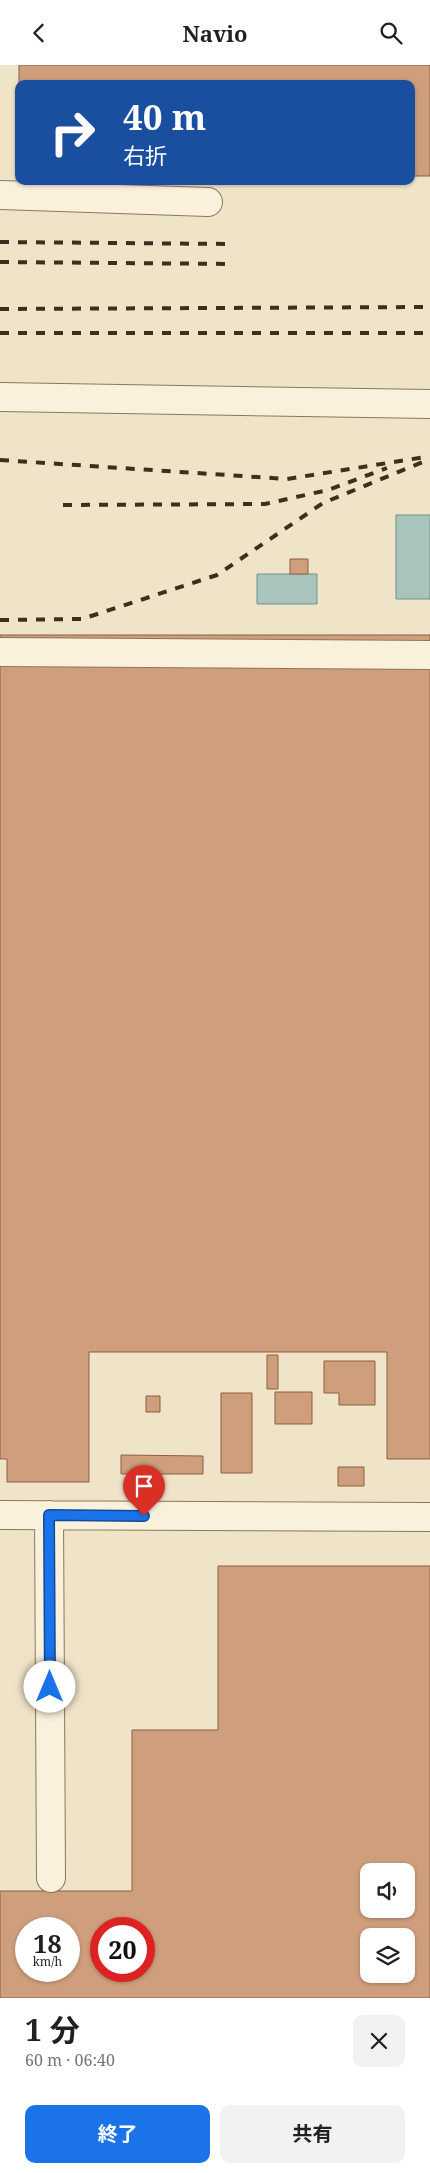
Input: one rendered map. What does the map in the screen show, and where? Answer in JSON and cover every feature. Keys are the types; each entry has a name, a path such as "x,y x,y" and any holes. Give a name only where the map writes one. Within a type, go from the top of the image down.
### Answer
{"lane":[{"path":"0,195 208,202"},
{"path":"0,397 430,404"},
{"path":"0,652 430,655"},
{"path":"0,1515 430,1517"},
{"path":"49,1515 51,1878"}],"water":[{"path":"396,515 430,515 430,599 396,599"},
{"path":"257,574 317,574 317,604 257,604"}],"building":[{"path":"19,65 430,65 430,176 415,176 415,80 19,80"},
{"path":"290,559 308,559 308,574 290,574"},
{"path":"0,635 430,635 430,1459 387,1459 387,1352 89,1352 89,1482 7,1482 7,1459 0,1459"},
{"path":"267,1355 278,1355 278,1389 267,1389"},
{"path":"324,1361 375,1361 375,1405 339,1405 339,1393 324,1393"},
{"path":"275,1392 312,1392 312,1424 275,1424"},
{"path":"221,1393 252,1393 252,1473 221,1473"},
{"path":"146,1396 160,1396 160,1412 146,1412"},
{"path":"121,1455 203,1456 203,1474 121,1474"},
{"path":"338,1467 364,1467 364,1486 338,1486"},
{"path":"218,1566 430,1566 430,1998 0,1998 0,1891 132,1891 132,1730 218,1730"}],"railway":[{"path":"0,242 232,244"},
{"path":"0,262 234,264"},
{"path":"0,309 430,307"},
{"path":"0,333 430,333"},
{"path":"0,460 287,479 425,457"},
{"path":"0,620 82,619 217,575 323,503 430,459"},
{"path":"63,505 265,504 328,490 387,468"}],"route":[{"path":"50,1687 49,1515 144,1516"}]}
